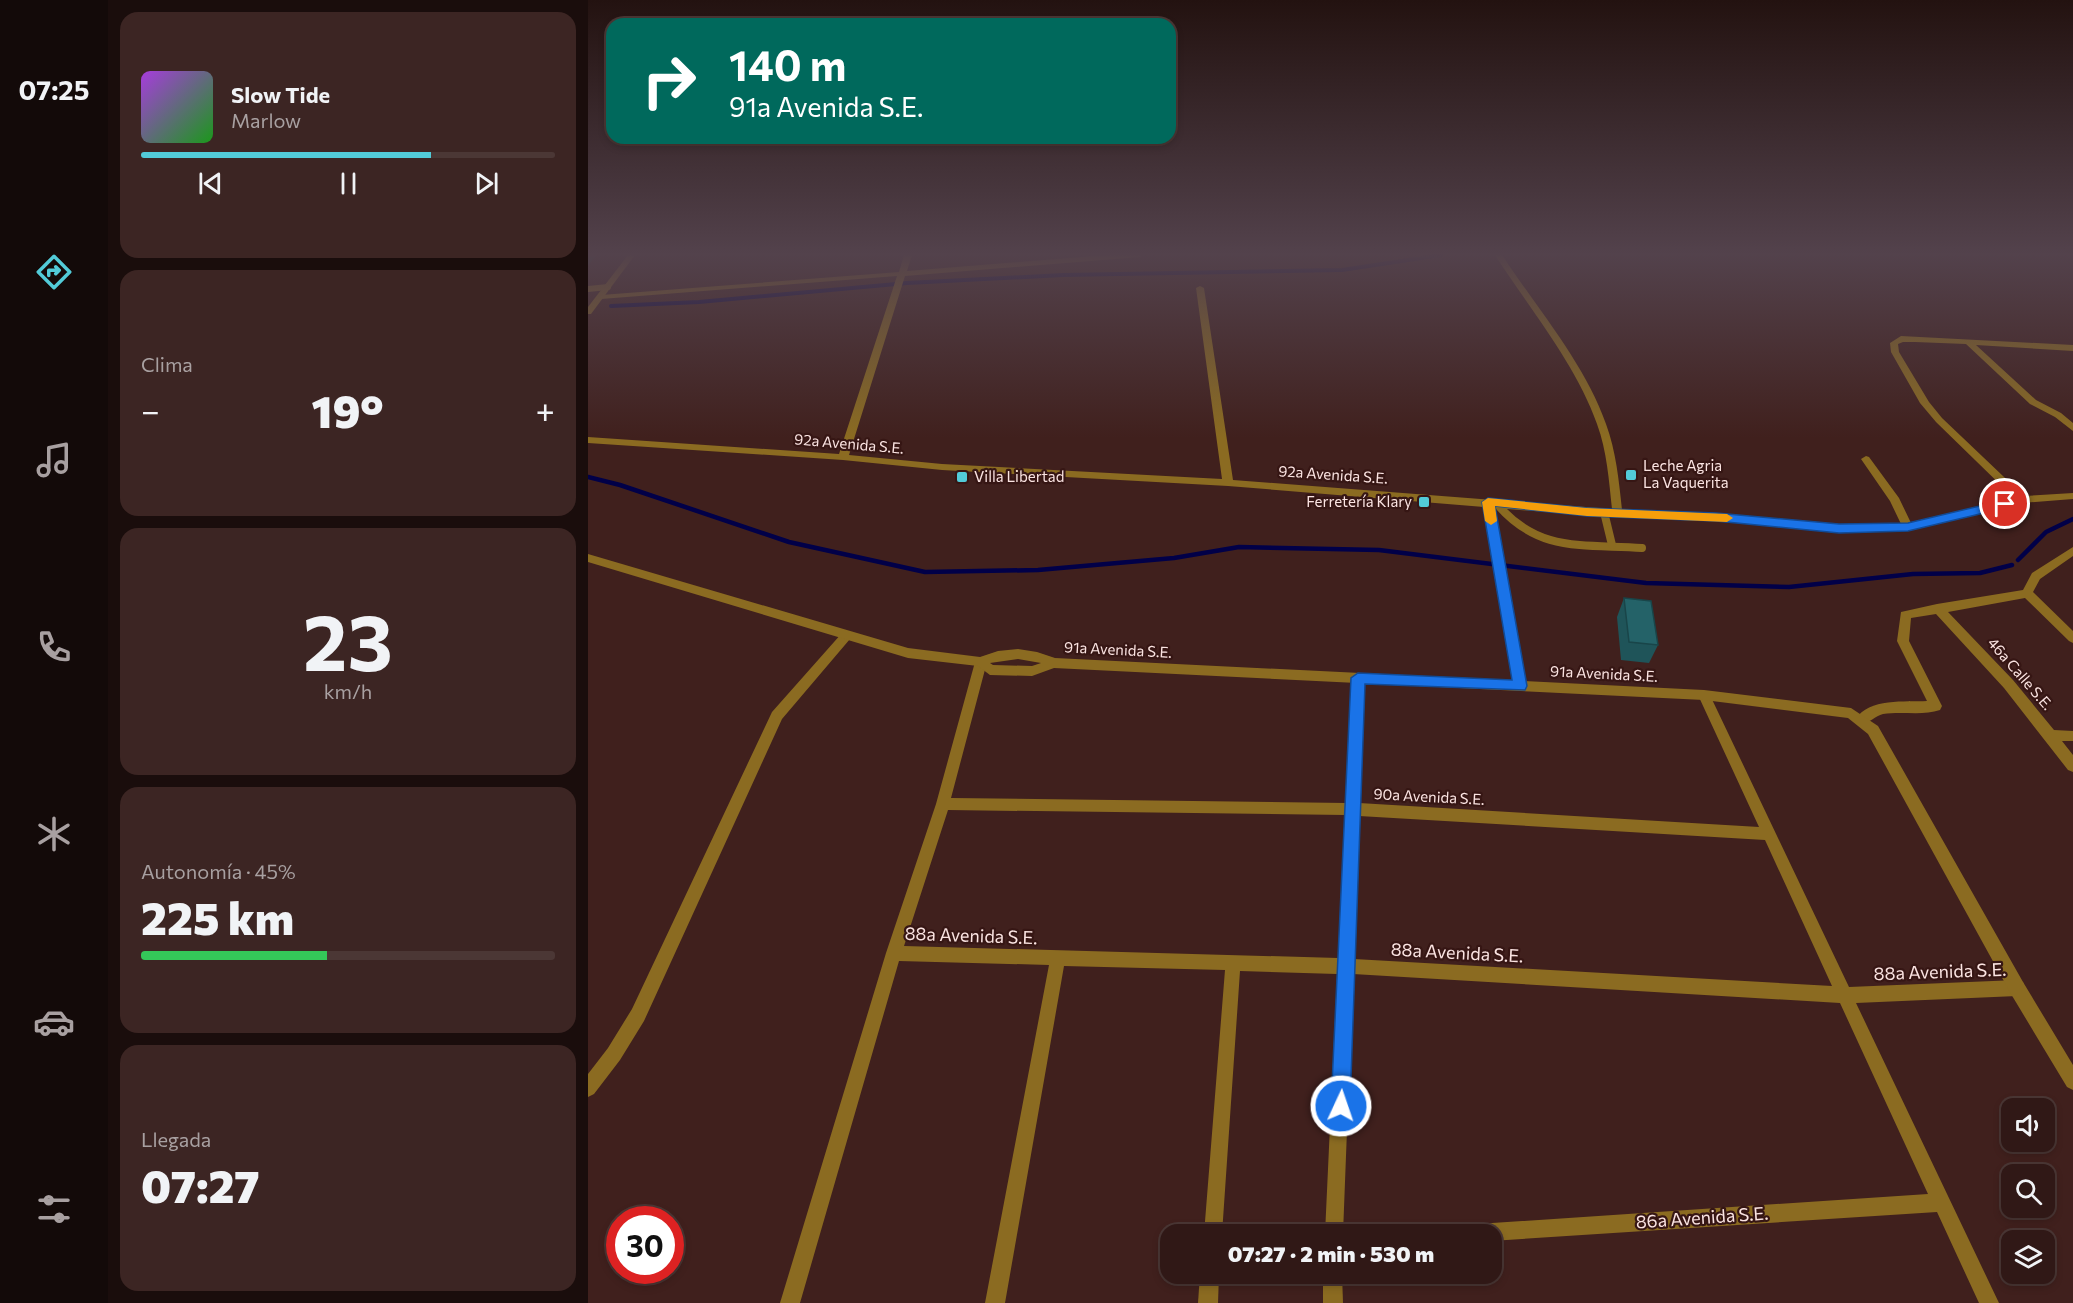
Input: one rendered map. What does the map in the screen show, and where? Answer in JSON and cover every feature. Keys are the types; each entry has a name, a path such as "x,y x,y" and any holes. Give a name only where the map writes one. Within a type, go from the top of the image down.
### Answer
{"street":[{"path":"843,457 888,316"},
{"path":"1204,316 1228,483"},
{"path":"1538,316 1597,414 1614,472 1617,512"},
{"path":"2022,500 1938,420 1925,403 1895,352 1894,343 1901,339 1915,339 2073,348"},
{"path":"1967,341 2033,402 2058,415 2073,428"},
{"name":"92a Avenida S.E.","path":"588,440 843,457 942,467 1228,483 1604,512 1716,517 1839,528 1908,527 2022,500 2073,496"},
{"path":"1866,459 1894,500 1908,527"},
{"path":"1492,502 1498,572 1520,686"},
{"path":"2027,593 2036,576 2073,551"},
{"name":"91a Avenida S.E.","path":"588,558 846,636 908,653 981,662 990,670 1032,671 1054,663 1704,695 1851,713 1862,719"},
{"path":"2027,593 1905,615 1903,641 1936,706 1880,709 1862,719 1873,730 2017,988 2073,1081"},
{"path":"2027,593 2073,638"},
{"name":"46a Calle S.E.","path":"1937,608 1981,652 2052,735 2073,766"},
{"path":"588,1088 614,1054 638,1015 777,716 846,636"},
{"path":"790,1303 894,953 943,804 981,662"},
{"path":"1334,1224 1358,678"},
{"path":"1704,695 1989,1303"},
{"path":"2052,735 2073,736"},
{"name":"90a Avenida S.E.","path":"943,804 1353,810 1769,834"},
{"name":"88a Avenida S.E.","path":"894,953 1346,966 1845,995 2017,988"},
{"path":"995,1303 1058,958"},
{"path":"1214,1224 1233,963"},
{"name":"86a Avenida S.E.","path":"1502,1231 1941,1202"},
{"path":"1208,1303 1209,1284"},
{"path":"1333,1303 1334,1284"}],"lane":[{"path":"1492,502 1510,520 1530,534 1550,540 1642,548"},
{"path":"1604,512 1612,546"}],"building":[{"path":"1624,598 1651,601 1658,645 1629,642"}],"waterway":[{"path":"588,477 620,485 789,542 925,572 1038,570 1174,558 1239,547 1379,550 1646,583 1789,587 1913,574 1980,573 2012,565"},
{"path":"2018,560 2046,532 2073,519"}],"slow traffic":[{"path":"1491,521 1488,502 1587,512 1727,518"}],"place":[{"name":"Leche Agria La Vaquerita","path":"1631,475"},
{"name":"Villa Libertad","path":"962,477"},
{"name":"Ferretería Klary","path":"1424,502"}],"route":[{"path":"1341,1106 1358,678 1520,686 1498,572 1488,502 1587,512 1716,517 1839,528 1908,527 2005,504"}]}
